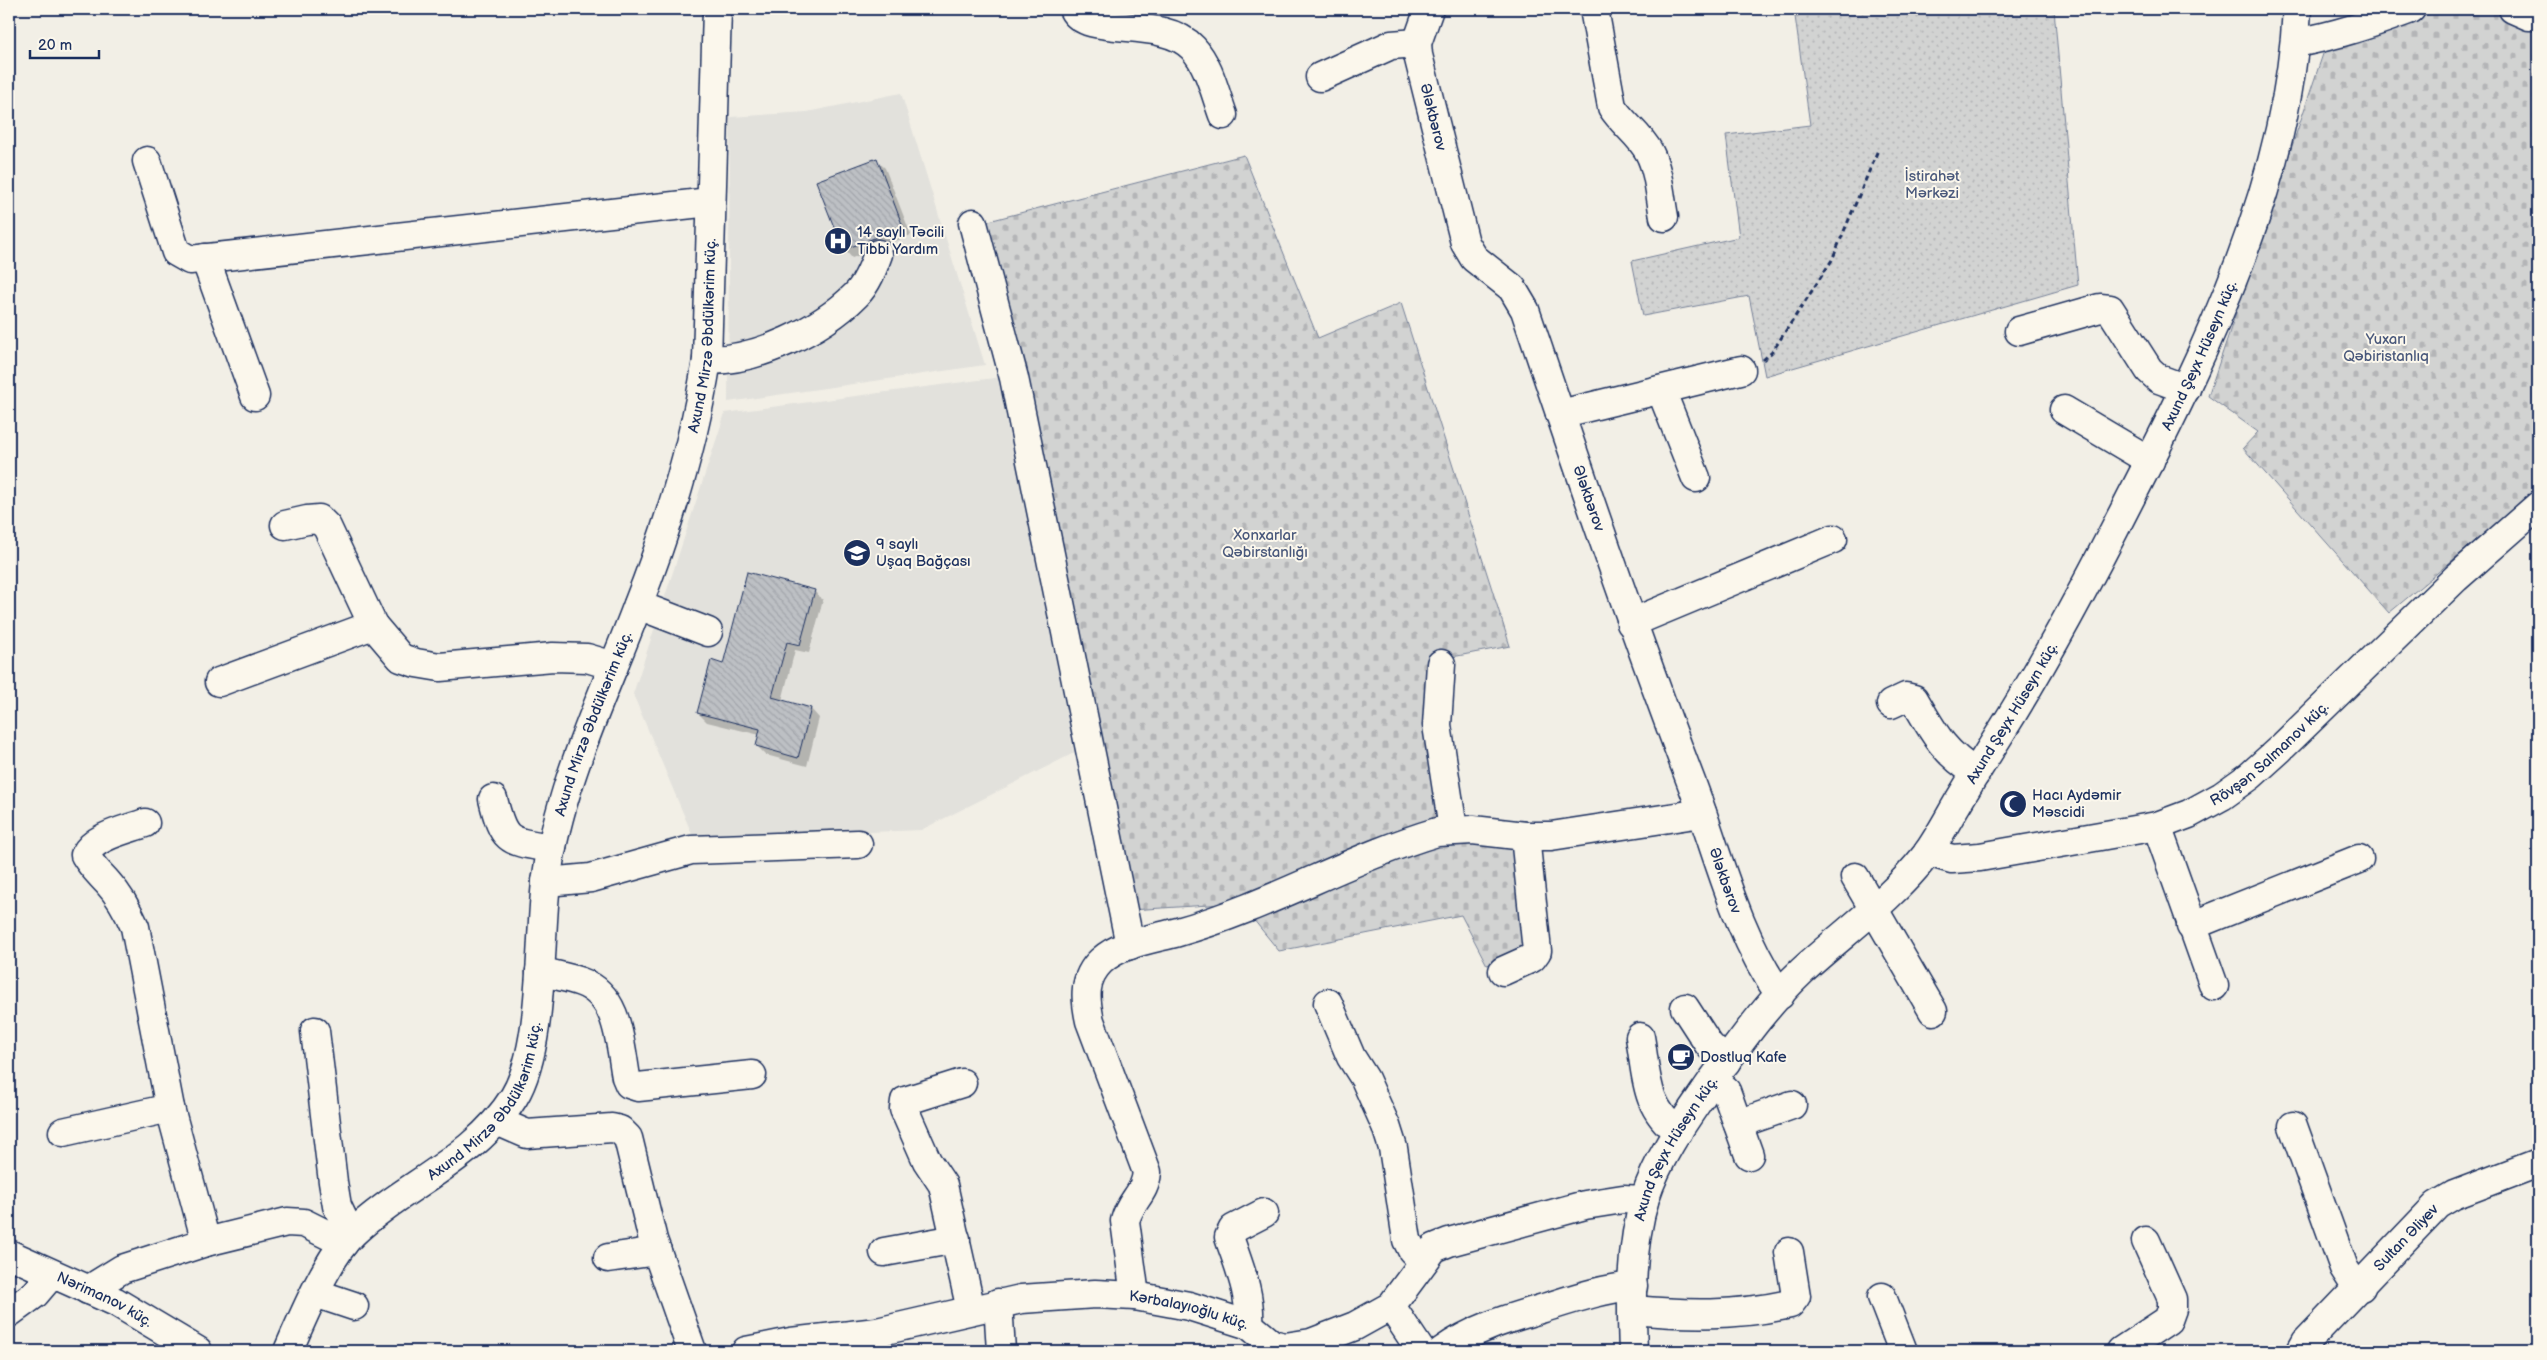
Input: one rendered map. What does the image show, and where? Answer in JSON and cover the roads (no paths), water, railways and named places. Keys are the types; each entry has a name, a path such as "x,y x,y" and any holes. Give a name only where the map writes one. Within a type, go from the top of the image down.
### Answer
{"street":[{"name":"Axund Mirzə Əbdülkərim küç.","path":"288,1351 316,1293 348,1239 389,1203 471,1147 497,1121 515,1095 526,1070 533,1036 540,972 546,882 552,848 570,782 638,605 686,461 707,360 710,202 717,9"},
{"path":"1073,9 1076,16 1088,23 1162,30 1179,36 1194,49 1204,64 1223,115"},
{"path":"1320,77 1391,45 1417,43 1429,9"},
{"path":"1594,9 1612,107 1619,118 1648,151 1655,169 1664,216"},
{"name":"Axund Şeyx Hüseyn küç.","path":"1633,1351 1633,1298 1638,1226 1644,1200 1653,1175 1678,1132 1744,1036 1799,974 1909,875 1928,852 2030,686 2072,613 2186,389 2236,270 2265,188 2289,91 2297,9"},
{"path":"2295,44 2325,38 2366,26 2411,9"},
{"path":"2513,9 2529,16 2538,16"},
{"name":"Ələkbərov","path":"1417,43 1465,242 1474,258 1512,288 1525,310 1631,623 1702,814 1740,923 1764,972 1780,995"},
{"path":"147,161 176,252 190,260 710,202"},
{"path":"973,223 1014,378 1130,945"},
{"path":"707,360 726,360 742,357 807,331 857,294 870,275 878,254"},
{"path":"205,258 255,396"},
{"path":"2019,331 2100,308 2110,309 2149,370 2159,379 2186,389"},
{"path":"1560,414 1741,370"},
{"path":"1661,390 1696,478"},
{"path":"2064,410 2150,461"},
{"name":"Rövşən Salmanov küç.","path":"1928,852 1952,859 1980,857 2157,826 2189,814 2222,796 2250,776 2456,578 2538,506"},
{"path":"285,525 319,519 327,527 373,624 401,658 440,667 552,657 586,658 614,666"},
{"path":"1631,623 1833,539"},
{"path":"638,605 708,632"},
{"path":"219,682 373,624"},
{"path":"1441,664 1437,725 1453,830"},
{"path":"1891,704 1906,697 1914,699 1944,749 1976,773"},
{"path":"493,799 500,826 507,838 517,842 552,848"},
{"path":"1136,1296 1125,1221 1128,1211 1146,1186 1147,1172 1090,1021 1086,1003 1087,981 1093,969 1113,952 1130,945 1227,916 1422,836 1453,830 1525,836 1551,836 1702,814"},
{"path":"145,823 103,839 89,847 85,855 92,868 108,882 127,908 135,927 170,1108 206,1242"},
{"path":"2157,826 2214,986"},
{"path":"1503,971 1532,958 1537,951 1525,836"},
{"path":"546,882 591,878 675,853 699,849 858,844"},
{"path":"2192,926 2359,859"},
{"path":"1855,877 1933,1012"},
{"path":"540,972 582,982 597,991 607,1002 618,1027 626,1077 629,1084 638,1087 752,1075"},
{"path":"1328,1002 1351,1057 1382,1114 1393,1148 1408,1240 1412,1250 1423,1261"},
{"path":"1685,1008 1709,1045 1749,1155"},
{"path":"315,1031 333,1182 337,1206 348,1239"},
{"path":"1640,1037 1651,1098 1663,1120 1678,1132"},
{"path":"962,1083 905,1101 904,1109 927,1162 944,1185 971,1310"},
{"path":"1738,1124 1792,1105"},
{"path":"63,1132 170,1108"},
{"path":"497,1121 527,1134 612,1128 620,1130 628,1138 657,1251 692,1351"},
{"path":"2293,1126 2344,1268 2350,1279 2361,1287"},
{"name":"Sultan Əliyev","path":"2301,1351 2306,1342 2361,1287 2417,1224 2437,1205 2454,1195 2538,1163"},
{"name":"Kərbalayıoğlu küç.","path":"746,1351 792,1342 877,1332 998,1303 1049,1296 1136,1296 1189,1306 1249,1324 1272,1344 1285,1347 1313,1347 1391,1306 1434,1248 1471,1235 1585,1205 1623,1199 1644,1200"},
{"path":"1249,1324 1250,1305 1247,1289 1229,1237 1233,1229 1264,1213"},
{"path":"88,1290 122,1270 206,1242 287,1222 304,1222 348,1239"},
{"path":"884,1252 956,1239"},
{"path":"2121,1351 2168,1320 2172,1309 2172,1299 2146,1241"},
{"path":"608,1258 657,1251"},
{"path":"1442,1351 1459,1339 1486,1326 1600,1290 1714,1315 1764,1310 1790,1304 1796,1296 1789,1252"},
{"name":"Nərimanov küç.","path":"9,1254 116,1302 198,1351"},
{"path":"9,1313 35,1294 52,1274"},
{"path":"316,1293 354,1306"},
{"path":"1882,1297 1902,1351"},
{"path":"998,1303 1001,1351"},
{"path":"1391,1306 1421,1351"}],"place":[{"name":"14 saylı Təcili Tibbi Yardım","path":"838,241"},
{"name":"9 saylı Uşaq Bağçası","path":"857,553"},
{"name":"Hacı Aydəmir Məscidi","path":"2013,804"},
{"name":"Dostluq Kafe","path":"1681,1057"}],"park label":[{"name":"İstirahət Mərkəzi","path":"1932,184"},
{"name":"Yuxarı Qəbiristanlıq","path":"2386,348"},
{"name":"Xonxarlar Qəbirstanlığı","path":"1265,544"}]}
